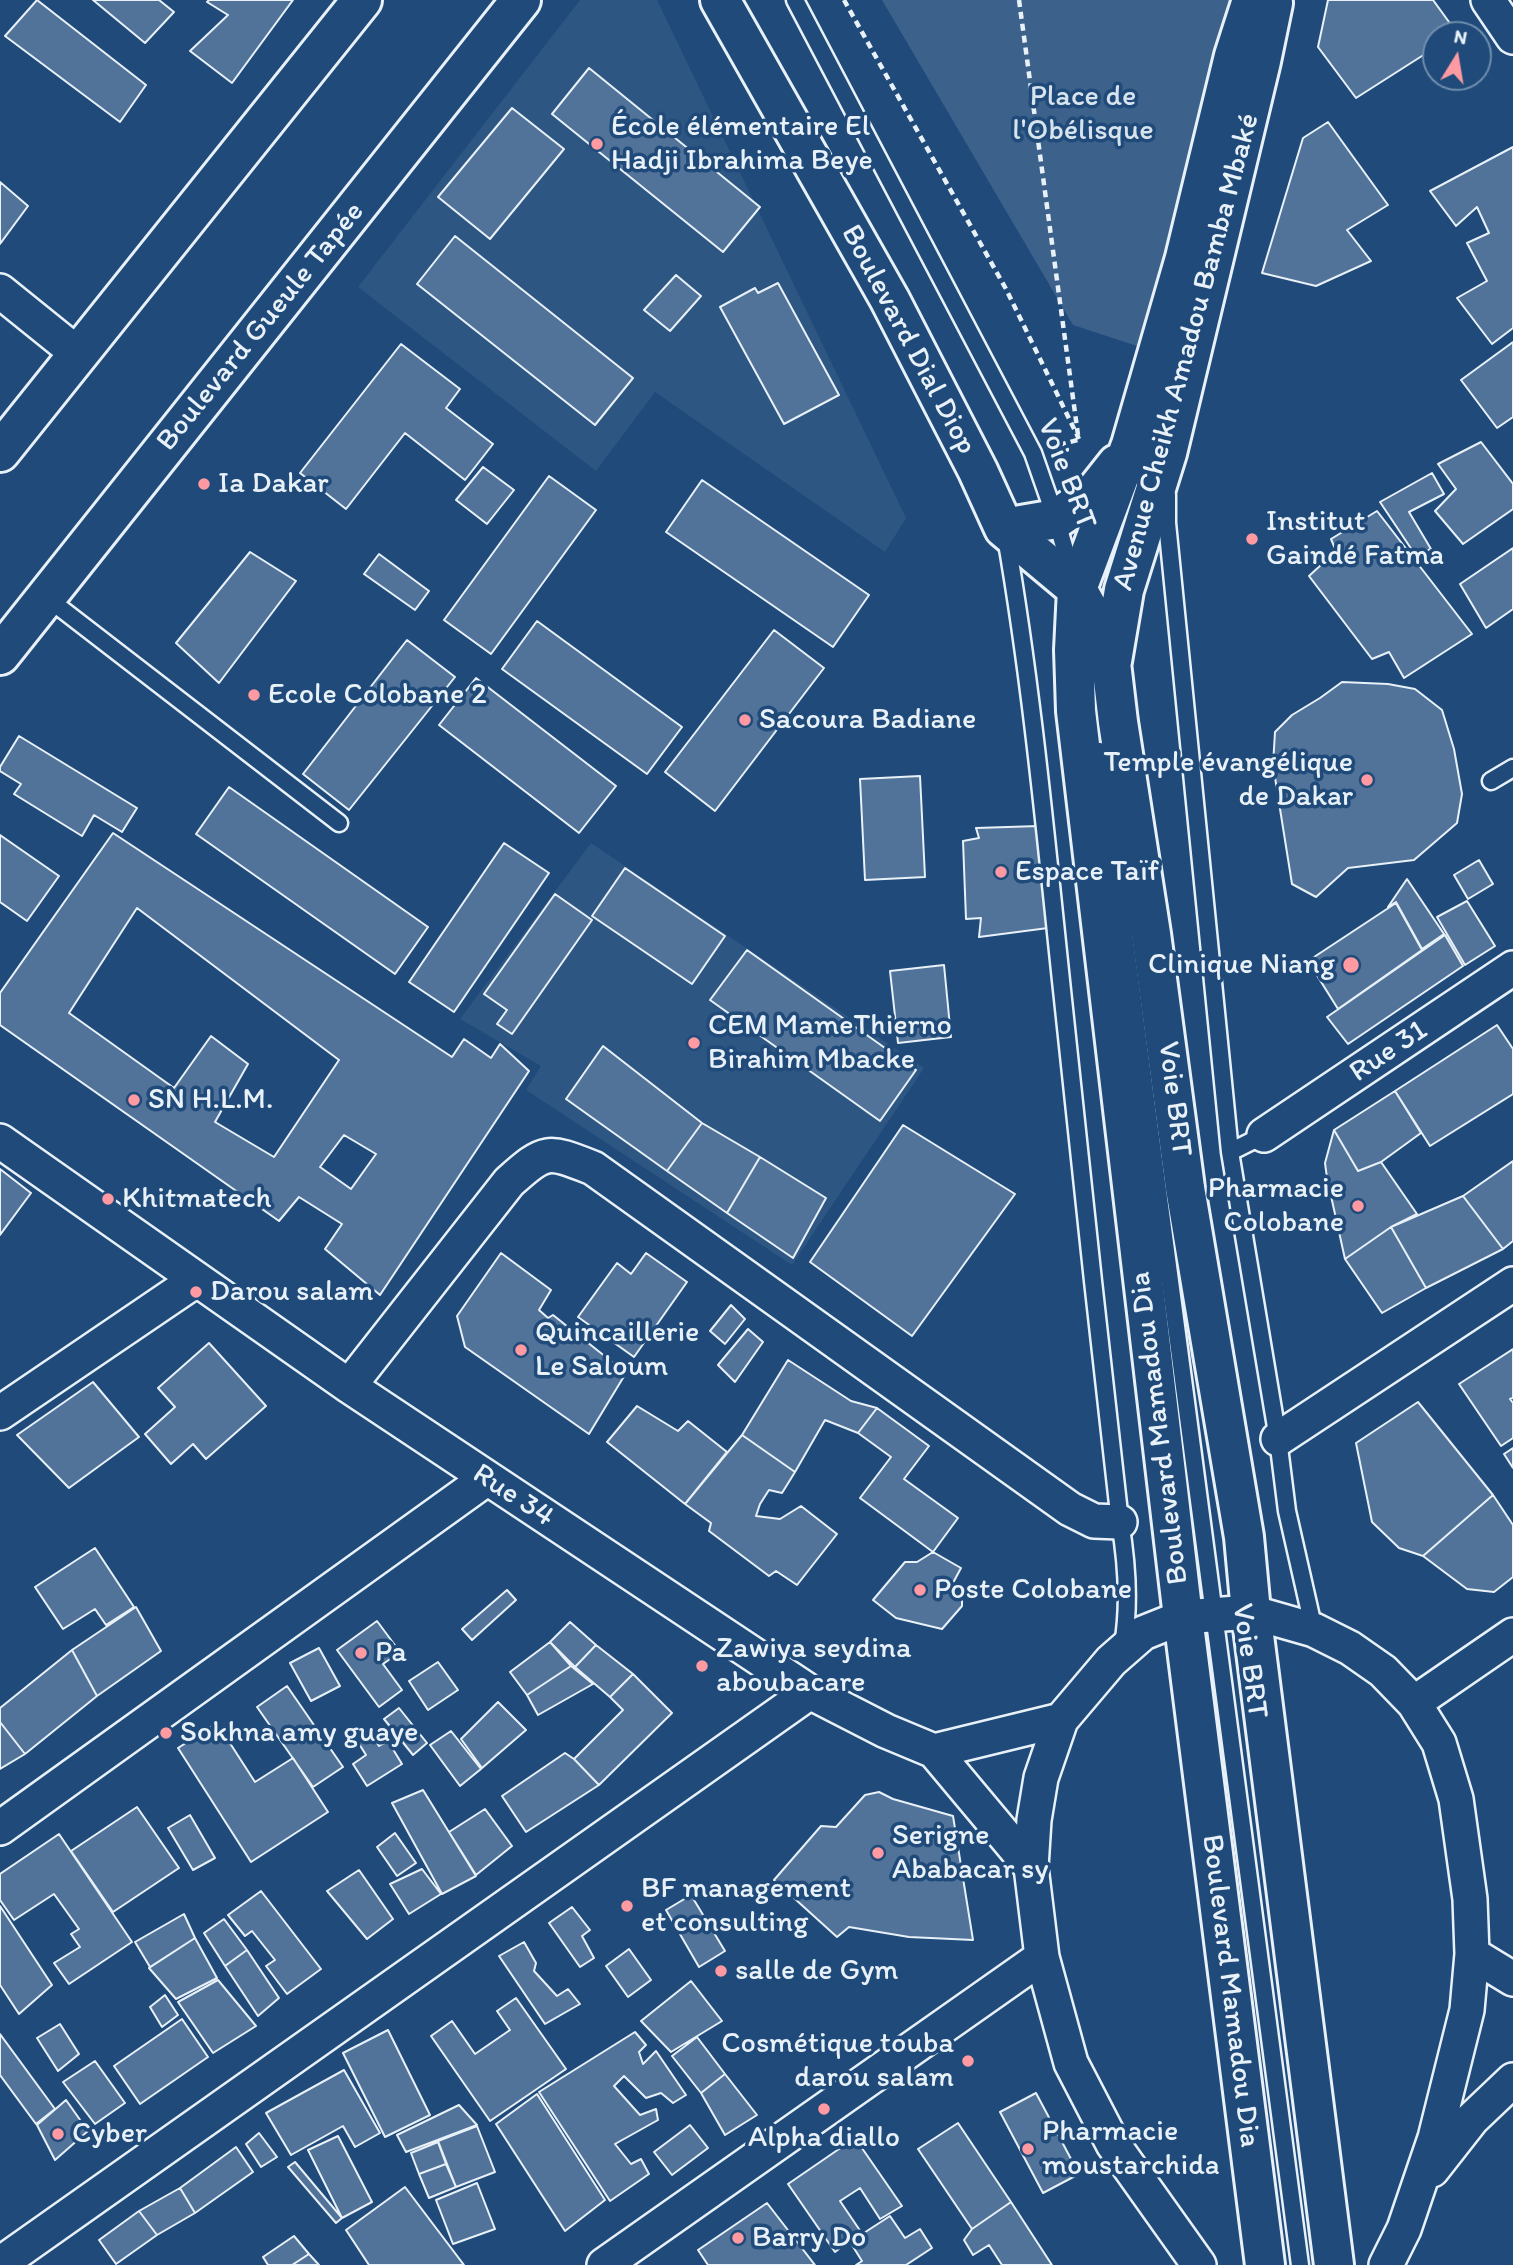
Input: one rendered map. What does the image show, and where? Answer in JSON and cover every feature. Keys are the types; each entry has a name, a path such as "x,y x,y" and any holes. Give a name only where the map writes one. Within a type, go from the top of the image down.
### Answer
{"street":[{"path":"0,452 362,0"},
{"name":"Boulevard Gueule Tapée","path":"0,655 521,0"},
{"name":"Boulevard Dial Diop","path":"720,0 890,300 978,471 1004,528 1077,589 1100,631 1111,663"},
{"name":"Avenue Cheikh Amadou Bamba Mbaké","path":"1111,663 1185,258 1234,56 1252,0"},
{"name":"Avenue Cheikh Amadou Bamba Mbaké","path":"1077,589 1149,449 1258,75 1273,0"},
{"path":"1488,0 1513,37"},
{"path":"0,291 78,354"},
{"path":"1004,528 1056,519 1149,449"},
{"name":"Boulevard Mamadou Dia","path":"1077,589 1074,650 1076,711 1216,1614 1334,2265"},
{"name":"Boulevard Mamadou Dia","path":"1111,663 1185,1188 1244,1537 1216,1614 1265,2265"},
{"name":"Rue 31","path":"1264,1135 1513,968"},
{"name":"Rue 34","path":"0,1141 349,1386 810,1692 886,1731 934,1751"},
{"path":"349,1386 509,1182 535,1159 558,1154 593,1168 1070,1509 1094,1521 1120,1522"},
{"path":"0,1413 196,1280"},
{"path":"1278,1439 1513,1284"},
{"path":"0,1828 486,1479"},
{"path":"1199,2265 1113,2144 1071,2063 1042,1957 1031,1867 1034,1820 1041,1778 1060,1720 1111,1661 1143,1633 1216,1614 1314,1630 1350,1648 1383,1671 1414,1703 1439,1743 1456,1799 1470,1899 1472,1954 1467,2010 1435,2138 1404,2229 1386,2265"},
{"path":"1414,1703 1513,1635"},
{"path":"0,2264 810,1692"},
{"path":"1031,1867 934,1751 1060,1720"},
{"path":"1472,1954 1513,1979"},
{"path":"604,2265 1042,1957"},
{"path":"1418,2188 1472,2119 1513,2080"}],"lane":[{"name":"Voie BRT","path":"796,0 1033,453 1077,589 1092,698"},
{"path":"1149,449 1169,537 1230,1152 1278,1439 1287,1511 1314,1630"},
{"path":"1004,528 1032,712 1125,1552 1128,1615 1122,1651"},
{"path":"46,597 339,822"},
{"name":"Voie BRT","path":"1098,738 1300,2265"},
{"path":"1491,781 1513,768"},
{"path":"1230,1152 1264,1135"}],"path":[{"path":"844,0 1006,289 1079,439 1019,0"}],"shaded area":[{"name":"École élémentaire El Hadji Ibrahima Beye","path":"580,0 657,0 906,518 885,552 655,392 596,471 358,287"},
{"name":"CEM MameThierno Birahim Mbacke","path":"591,843 924,1068 792,1265 526,1090 541,1066 460,1019"}],"green space":[{"name":"Place de l'Obélisque","path":"882,0 1230,0 1143,348 1073,325"}],"building":[{"path":"37,0 146,85 120,122 5,36"},
{"path":"93,0 159,0 174,12 145,43"},
{"path":"293,0 232,83 190,51 228,15 207,2"},
{"path":"1328,0 1433,0 1448,21 1422,21 1422,56 1356,98 1318,47"},
{"path":"589,68 760,207 723,252 552,114"},
{"path":"512,108 564,149 490,239 438,197"},
{"path":"1328,122 1388,205 1347,230 1371,261 1316,286 1262,273 1303,138"},
{"path":"1513,147 1513,328 1492,344 1457,298 1487,281 1467,243 1489,233 1477,207 1456,226 1430,191"},
{"path":"0,182 28,206 0,244"},
{"path":"455,236 633,378 595,425 417,284"},
{"path":"676,275 701,296 670,331 644,310"},
{"path":"778,283 839,395 784,424 720,307 755,288 758,293"},
{"path":"1513,342 1513,417 1497,428 1461,380"},
{"path":"401,344 460,389 446,408 493,444 465,480 405,433 346,509 300,473"},
{"path":"1481,442 1513,484 1513,509 1463,544 1435,511 1456,489 1438,464"},
{"path":"483,467 514,490 487,524 456,500"},
{"path":"1432,473 1444,494 1409,512 1431,549 1416,556 1380,502"},
{"path":"549,476 596,510 491,654 444,620"},
{"path":"702,480 869,595 833,647 666,532"},
{"path":"1377,511 1472,634 1404,678 1389,652 1372,659 1309,576 1336,551 1331,539"},
{"path":"1513,548 1513,609 1486,628 1460,584"},
{"path":"250,552 296,581 219,683 176,643"},
{"path":"379,554 429,591 415,610 364,574"},
{"path":"537,621 682,727 647,774 502,669"},
{"name":"Sacoura Badiane","path":"774,630 824,668 715,811 665,772"},
{"path":"407,640 455,677 349,810 303,774"},
{"path":"476,678 616,786 579,833 439,725"},
{"name":"Temple évangélique de Dakar","path":"1342,682 1388,684 1415,689 1442,710 1454,749 1462,794 1457,823 1414,860 1348,868 1316,897 1292,884 1273,765 1275,732 1292,715"},
{"path":"19,736 137,808 122,832 94,815 82,836 14,794 21,784 0,771 0,767"},
{"path":"920,776 925,877 865,880 860,779"},
{"path":"229,787 428,927 395,974 196,834"},
{"path":"1039,826 1048,928 979,937 981,918 966,919 963,841 979,838 976,828"},
{"path":"113,833 452,1057 464,1039 491,1058 500,1044 529,1071 380,1295 325,1249 342,1224 299,1197 279,1221 0,1025 0,993","holes":["137,908 339,1060 274,1157 215,1122 248,1064 211,1036 174,1088 69,1013","344,1135 376,1154 351,1189 320,1167"]},
{"path":"0,835 59,876 27,921 0,902"},
{"path":"504,843 549,873 454,1012 409,982"},
{"path":"1479,860 1493,884 1468,899 1454,875"},
{"path":"625,868 725,936 692,984 592,916"},
{"path":"1407,879 1444,934 1422,949 1396,902 1388,907"},
{"path":"555,894 592,920 512,1034 497,1024 507,1010 484,994"},
{"path":"1467,901 1495,946 1465,965 1437,917"},
{"path":"1396,903 1422,950 1338,1009 1308,961"},
{"path":"1445,935 1463,966 1348,1044 1327,1017"},
{"path":"747,950 916,1070 880,1121 710,1000"},
{"path":"944,965 951,1037 898,1043 890,971"},
{"path":"1497,1025 1513,1049 1513,1094 1430,1146 1395,1091"},
{"path":"603,1046 702,1123 667,1171 566,1099"},
{"path":"1395,1091 1421,1133 1381,1162 1358,1171 1334,1130"},
{"path":"702,1123 760,1157 727,1213 667,1171"},
{"path":"903,1125 1015,1194 912,1336 810,1262"},
{"path":"1334,1130 1358,1171 1381,1162 1417,1214 1391,1227 1345,1259 1325,1163"},
{"path":"760,1157 826,1198 793,1258 727,1213"},
{"path":"1513,1161 1513,1241 1503,1249 1463,1196"},
{"path":"0,1169 31,1193 0,1235"},
{"path":"1463,1196 1503,1249 1426,1288 1391,1227"},
{"path":"1391,1227 1426,1288 1382,1313 1345,1259"},
{"path":"501,1253 551,1290 539,1310 548,1318 553,1315 626,1373 589,1434 465,1347 457,1316"},
{"path":"646,1253 687,1282 634,1357 578,1317 617,1263 631,1274"},
{"path":"731,1305 745,1319 725,1344 710,1331"},
{"path":"748,1329 763,1342 735,1382 718,1365"},
{"path":"209,1343 266,1406 206,1459 193,1444 171,1464 145,1434 175,1407 158,1388"},
{"path":"1513,1349 1513,1398 1510,1399 1513,1403 1513,1438 1501,1446 1459,1384"},
{"path":"788,1360 851,1401 877,1408 858,1433 825,1420 795,1472 742,1435"},
{"path":"93,1382 139,1437 69,1488 17,1435"},
{"path":"1418,1402 1493,1495 1423,1556 1399,1548 1372,1522 1356,1443"},
{"path":"637,1406 678,1431 688,1421 727,1452 685,1504 607,1442"},
{"path":"877,1408 929,1446 904,1479 958,1518 933,1552 860,1498 891,1457 858,1433"},
{"path":"742,1435 795,1472 782,1493 769,1490 756,1516 780,1519 801,1506 837,1534 797,1585 776,1571 769,1576 709,1531 711,1523 685,1504"},
{"path":"1513,1448 1513,1468 1504,1454"},
{"path":"1493,1495 1513,1525 1513,1577 1494,1592 1467,1589 1423,1556"},
{"path":"95,1548 134,1607 106,1625 95,1609 63,1629 35,1587"},
{"name":"Poste Colobane","path":"933,1552 961,1568 953,1583 962,1597 962,1606 942,1629 896,1618 873,1600 905,1562 917,1562"},
{"path":"507,1590 516,1600 472,1640 462,1629"},
{"path":"136,1607 161,1651 97,1696 72,1650"},
{"path":"377,1621 400,1652 383,1664 402,1690 379,1707 337,1650"},
{"path":"570,1622 596,1645 575,1667 550,1642"},
{"path":"550,1642 571,1666 527,1695 510,1672"},
{"path":"596,1645 633,1674 610,1697 575,1667"},
{"path":"319,1648 340,1686 311,1701 290,1663"},
{"path":"72,1650 97,1696 25,1754 0,1722 0,1708"},
{"path":"438,1662 458,1690 428,1710 409,1681"},
{"path":"571,1666 593,1684 538,1715 527,1695"},
{"path":"633,1674 672,1713 599,1785 574,1759 623,1710 610,1697"},
{"path":"287,1686 343,1767 313,1787 257,1707"},
{"path":"498,1702 526,1730 482,1768 461,1739"},
{"path":"399,1708 427,1743 413,1755 384,1719"},
{"path":"0,1722 25,1754 0,1769"},
{"path":"217,1723 255,1782 293,1758 328,1812 251,1862 178,1748"},
{"path":"370,1731 379,1746 388,1741 402,1764 367,1786 353,1764 366,1755 356,1739"},
{"path":"451,1731 481,1769 460,1786 430,1745"},
{"path":"565,1753 599,1785 526,1832 502,1796"},
{"path":"423,1790 476,1876 442,1894 392,1803"},
{"name":"Serigne Ababacar sy","path":"879,1792 893,1799 953,1816 973,1940 909,1937 849,1927 837,1937 774,1880 821,1826 836,1827 865,1795"},
{"path":"137,1807 179,1868 113,1912 71,1851"},
{"path":"485,1809 512,1846 476,1875 449,1832"},
{"path":"190,1815 215,1858 193,1870 168,1828"},
{"path":"395,1833 416,1863 397,1876 377,1847"},
{"path":"59,1834 132,1942 69,1984 54,1963 80,1947 71,1934 79,1929 54,1894 14,1920 0,1900 0,1874"},
{"path":"422,1869 441,1894 409,1914 390,1884"},
{"path":"359,1870 393,1919 367,1939 327,1891"},
{"path":"261,1891 321,1969 287,1994 266,1966 275,1960 252,1931 245,1936 228,1915"},
{"path":"691,1895 725,1951 699,1967 666,1910"},
{"path":"0,1906 52,1985 19,2014 0,1985"},
{"path":"572,1907 590,1930 582,1936 594,1958 580,1967 549,1923"},
{"path":"184,1914 195,1938 150,1967 135,1942"},
{"path":"224,1919 247,1950 225,1966 204,1933"},
{"path":"195,1938 217,1978 176,1999 149,1968"},
{"path":"524,1942 536,1963 534,1971 557,1996 568,1989 580,2004 545,2024 499,1956"},
{"path":"629,1949 651,1980 628,1997 606,1966"},
{"path":"247,1950 279,1998 258,2016 225,1966"},
{"path":"218,1980 256,2026 213,2053 178,2002"},
{"path":"691,1981 722,2021 671,2052 641,2021"},
{"path":"165,1995 178,2015 162,2027 150,2007"},
{"path":"516,1998 566,2069 490,2121 431,2036 452,2021 475,2054 510,2030 497,2011"},
{"path":"182,2019 208,2057 140,2104 114,2066"},
{"path":"60,2024 79,2054 58,2071 37,2038"},
{"path":"388,2030 430,2115 385,2137 343,2053"},
{"path":"635,2032 646,2045 639,2052 643,2064 656,2051 686,2095 673,2103 661,2093 646,2098 624,2076 614,2086 640,2115 656,2109 658,2120 615,2144 631,2164 641,2159 649,2174 610,2201 539,2092"},
{"path":"0,2034 55,2109 36,2124 0,2075"},
{"path":"697,2037 725,2074 701,2093 672,2056"},
{"path":"95,2061 125,2103 95,2124 63,2082"},
{"path":"344,2070 380,2133 355,2147 343,2126 291,2155 266,2113"},
{"path":"725,2074 757,2115 725,2135 701,2093"},
{"path":"1036,2093 1079,2174 1043,2193 1000,2112"},
{"path":"537,2094 605,2200 565,2231 496,2124"},
{"path":"66,2100 88,2131 55,2160 37,2125"},
{"path":"459,2105 477,2125 406,2152 397,2135"},
{"path":"958,2123 1011,2202 972,2229 918,2149"},
{"path":"690,2125 708,2148 672,2175 654,2152"},
{"path":"477,2126 495,2172 456,2187 438,2141"},
{"path":"259,2133 277,2157 261,2167 246,2144"},
{"path":"338,2136 372,2202 342,2218 308,2150"},
{"path":"855,2138 902,2206 880,2219 860,2188 840,2201 861,2232 835,2252 788,2184"},
{"path":"438,2142 446,2164 419,2174 411,2153"},
{"path":"236,2147 253,2172 195,2213 180,2188"},
{"path":"295,2162 342,2218 336,2223 288,2167"},
{"path":"446,2164 456,2187 429,2198 419,2174"},
{"path":"477,2183 495,2229 453,2244 436,2200"},
{"path":"405,2187 464,2265 369,2265 346,2230"},
{"path":"180,2188 195,2213 157,2235 139,2211"},
{"path":"1011,2202 1052,2265 1002,2265 989,2245 973,2255 964,2240 972,2229"},
{"path":"767,2203 815,2265 708,2265 698,2250"},
{"path":"139,2211 157,2235 116,2264 99,2240"},
{"path":"890,2216 905,2238 920,2229 932,2248 906,2265 856,2265 862,2261 850,2242"},
{"path":"294,2236 309,2254 292,2265 268,2265 263,2257"},
{"path":"309,2254 319,2265 292,2265"}],"place":[{"name":"École élémentaire El Hadji Ibrahima Beye","path":"597,144"},
{"name":"Ia Dakar","path":"204,484"},
{"name":"Institut Gaindé Fatma","path":"1252,539"},
{"name":"Ecole Colobane 2","path":"254,695"},
{"name":"Sacoura Badiane","path":"745,720"},
{"name":"Temple évangélique de Dakar","path":"1367,780"},
{"name":"Espace Taïf","path":"1001,872"},
{"name":"Clinique Niang","path":"1351,965"},
{"name":"CEM MameThierno Birahim Mbacke","path":"694,1043"},
{"name":"SN H.L.M.","path":"134,1100"},
{"name":"Khitmatech","path":"108,1199"},
{"name":"Pharmacie Colobane","path":"1358,1206"},
{"name":"Darou salam","path":"196,1292"},
{"name":"Quincaillerie Le Saloum","path":"521,1350"},
{"name":"Poste Colobane","path":"920,1590"},
{"name":"Pa","path":"361,1653"},
{"name":"Zawiya seydina aboubacare","path":"702,1666"},
{"name":"Sokhna amy guaye","path":"166,1733"},
{"name":"Serigne Ababacar sy","path":"878,1853"},
{"name":"BF management et consulting","path":"627,1906"},
{"name":"salle de Gym","path":"721,1971"},
{"name":"Cosmétique touba darou salam","path":"968,2061"},
{"name":"Alpha diallo","path":"824,2109"},
{"name":"Cyber","path":"58,2134"},
{"name":"Pharmacie moustarchida","path":"1028,2149"},
{"name":"Barry Do","path":"738,2238"}]}
